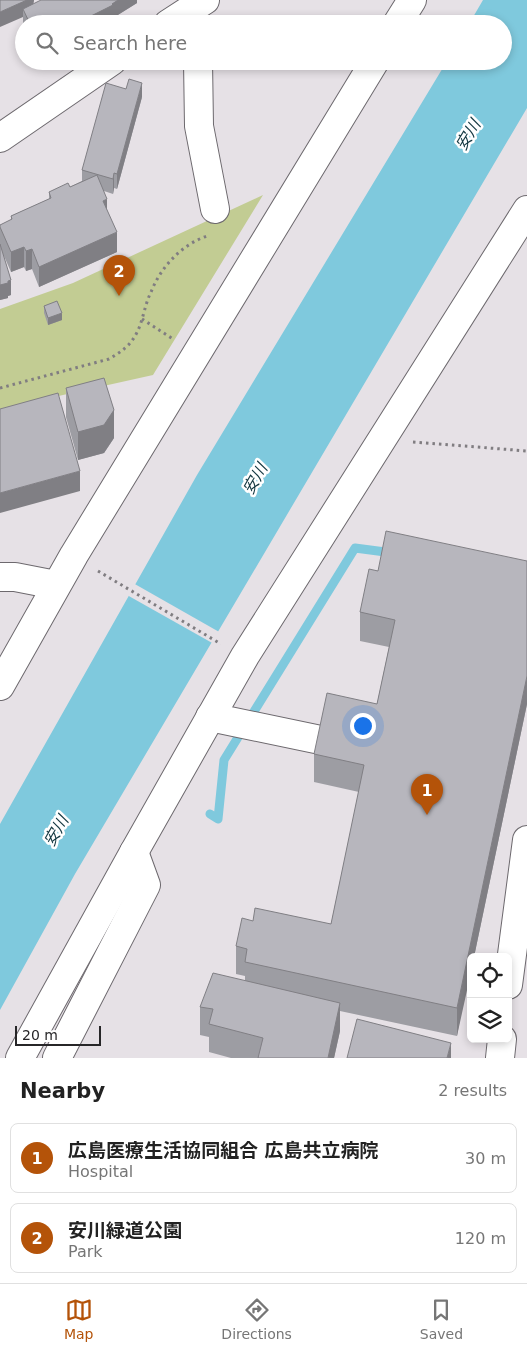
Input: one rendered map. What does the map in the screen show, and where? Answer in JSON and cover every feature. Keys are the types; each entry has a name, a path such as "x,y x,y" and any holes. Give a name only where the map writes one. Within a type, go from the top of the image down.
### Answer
{"street":[{"path":"403,15 412,0"},
{"path":"0,138 99,70"},
{"path":"198,70 198,126 213,222"},
{"path":"0,686 56,585 369,70"},
{"path":"20,1058 245,656 527,210"},
{"path":"0,577 15,577 56,585"},
{"path":"0,658 34,608 56,585"},
{"path":"210,717 372,750"},
{"path":"512,954 527,840"},
{"path":"58,1058 146,885 134,852"},
{"path":"500,1058 502,1043"}],"path":[{"path":"0,388 109,359 124,350 135,336 150,292 163,268 181,249 213,222"},
{"path":"142,319 166,335"},
{"path":"412,442 527,451"},
{"path":"93,568 222,644"}],"green space":[{"path":"263,195 153,375 0,409 0,309 73,283"}],"water":[{"name":"安川","path":"483,0 527,0 527,108 75,874 0,1010 0,824 197,475 442,70 512,70 512,15 474,15"}],"pier":[{"path":"133,583 221,633 214,644 127,595"}],"building":[{"path":"0,0 27,0 0,12"},
{"path":"41,0 118,0 113,5 93,15 26,15 23,9"},
{"path":"129,79 142,83 117,174 114,173 113,179 82,170 106,83 126,89"},
{"path":"97,175 107,199 103,201 117,232 39,267 32,249 26,251 24,247 11,252 0,225 12,219 11,216 51,198 49,192 68,183 70,187"},
{"path":"0,244 11,280 0,285"},
{"path":"57,301 62,313 48,318 44,306"},
{"path":"104,378 114,410 104,425 78,432 66,388"},
{"path":"58,393 80,471 0,493 0,409"},
{"path":"386,531 527,561 527,676 469,953 467,953 457,1008 245,962 247,949 236,946 242,918 253,921 255,908 331,924 364,765 314,754 327,693 377,704 395,620 360,612 369,569 378,571"},
{"path":"213,973 340,1003 328,1058 258,1058 263,1038 209,1024 213,1009 200,1007"},
{"path":"357,1019 451,1043 447,1058 347,1058"}],"waterway":[{"path":"210,814 218,819 224,760 355,548 393,553"}],"place":[{"name":"安川緑道公園","path":"119,296"},
{"name":"広島医療生活協同組合 広島共立病院","path":"427,815"}]}
